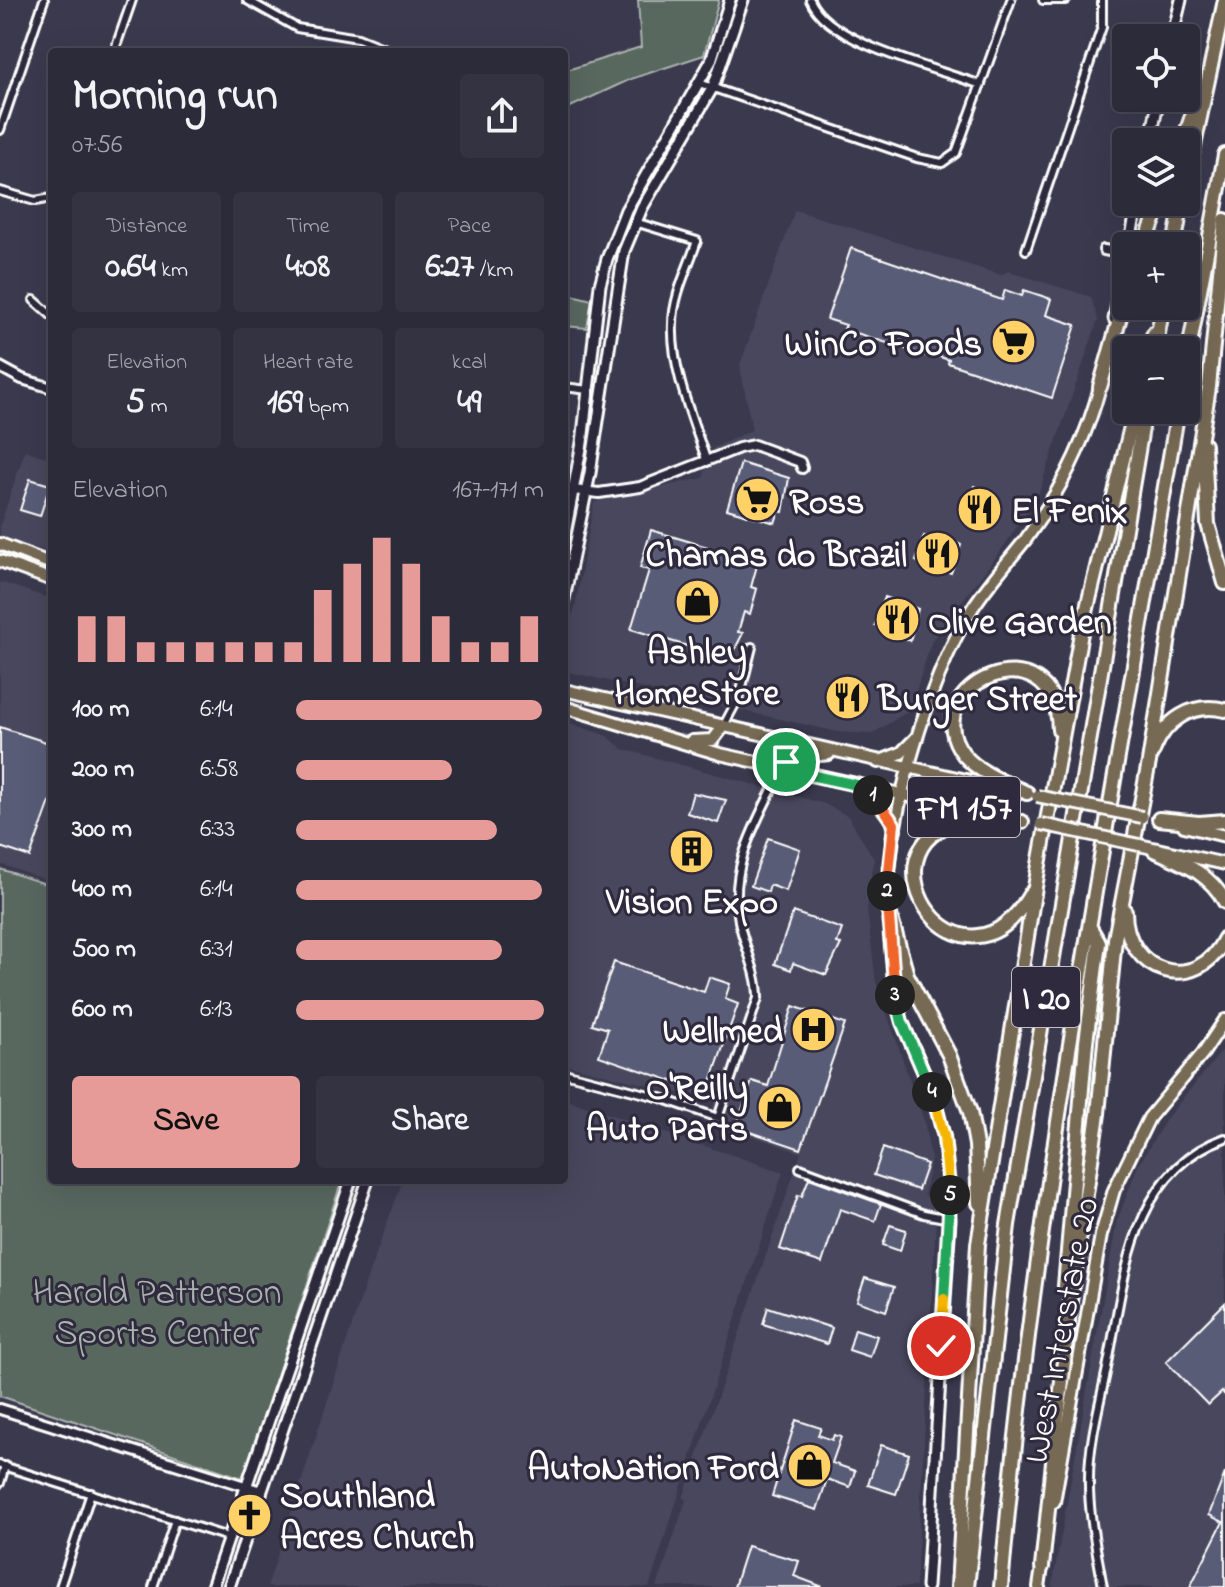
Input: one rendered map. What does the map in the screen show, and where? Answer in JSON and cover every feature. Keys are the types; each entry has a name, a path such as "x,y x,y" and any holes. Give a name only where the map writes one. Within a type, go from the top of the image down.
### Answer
{"highway":[{"path":"1197,128 1225,0"},
{"path":"1188,128 1208,69"},
{"path":"1192,336 1225,155"},
{"path":"1225,220 1209,387 1205,502 1212,542 1225,583"},
{"path":"1100,387 1119,320"},
{"path":"1157,336 1160,320"},
{"path":"1153,336 1159,325"},
{"path":"1042,1567 1070,1301 1098,1114 1115,939 1149,762 1209,387"},
{"path":"978,1244 1035,887 1088,600 1132,424"},
{"name":"I 20","path":"967,1587 1008,1225 1143,424"},
{"name":"I 20","path":"1001,1587 1033,1283 1176,424"},
{"path":"1032,795 980,768 959,745 955,717 964,694 976,681 993,674 1016,672 1037,681 1047,691 1059,716 1057,769"},
{"path":"1149,762 1156,742 1176,718 1200,708 1225,710"},
{"path":"1022,822 968,819 939,830 921,849 915,867 915,887 920,903 933,920 953,933 972,936 1001,929 1011,922 1035,887"},
{"path":"1159,819 1199,823 1225,821"},
{"path":"1154,850 1202,874 1218,889 1225,902"},
{"path":"1128,871 1126,928 1128,939 1143,960 1165,970 1190,969 1210,958 1225,938"},
{"path":"888,908 911,986 949,1055 970,1112 979,1175 978,1244 958,1587"},
{"path":"1059,1410 1061,1334 1083,1075 1099,943 1091,929"}],"main road":[{"path":"569,490 588,390 600,285 607,259 626,210 711,61 730,0"},
{"path":"568,580 586,492 617,282 635,222 713,87 743,0"},
{"path":"1175,24 1181,0"},
{"path":"927,1587 950,1178 932,1089 896,1000 886,877 910,770 944,660 956,636 1066,478 1092,417 1113,320"},
{"path":"0,544 48,562"},
{"path":"48,563 34,564 5,553 0,558 48,578"},
{"name":"FM 157","path":"568,691 910,770 1159,819 1225,836"},
{"name":"FM 157","path":"568,708 782,769 1225,864"},
{"path":"658,735 703,743 713,740 723,727"},
{"path":"875,762 901,753 922,728"},
{"path":"782,769 793,758 835,753"},
{"path":"866,787 888,811 895,832"},
{"name":"West Interstate 20","path":"1039,1587 1101,1235 1114,1190 1149,1118 1203,1053 1225,1020"},
{"path":"212,1587 350,1184"},
{"path":"229,1587 367,1184"},
{"path":"322,1269 336,1273"}],"street":[{"path":"0,130 44,0"},
{"path":"115,48 132,0"},
{"path":"247,0 297,28 358,38 383,48"},
{"path":"810,0 819,17 850,39 981,85"},
{"path":"699,83 917,158 942,163 952,158 1011,0"},
{"path":"1043,0 1066,0"},
{"path":"1026,250 1102,27 1102,0"},
{"path":"0,191 35,201 48,199"},
{"path":"635,222 697,241 678,294 672,326 679,370 707,462"},
{"path":"1104,250 1112,253"},
{"path":"34,300 48,312"},
{"path":"0,367 22,379 48,387"},
{"path":"568,388 588,390"},
{"path":"569,490 586,492 640,487 754,445 800,462 802,468"},
{"path":"723,727 740,695 752,647"},
{"path":"568,1074 661,1098 718,1118 758,998 757,977 739,924 739,863 749,835 782,769"},
{"path":"1103,1587 1089,1473 1126,1263 1138,1227 1155,1195 1183,1162 1225,1138"},
{"path":"800,1168 924,1214 950,1219"},
{"path":"0,1409 261,1491"},
{"path":"0,1483 3,1466 228,1537"},
{"path":"60,1587 91,1493"},
{"path":"153,1587 175,1520"}],"shaded area":[{"path":"795,210 1001,275 1008,271 1091,297 1098,320 1038,495 1002,549 932,640 910,710 872,734 838,732 568,672 568,628 575,608 594,502 703,478 713,448 752,430 740,365"},
{"path":"25,450 48,458 48,552 0,537 0,526"},
{"path":"0,582 48,598 48,881 0,864"},
{"path":"568,722 607,736 623,749 825,804 848,816 874,859 867,909 876,982 924,1121 931,1159 924,1195 937,1201 916,1587 657,1587 686,1500 683,1498 801,1153 710,1121 714,1102 568,1065"},
{"path":"1225,1047 1225,1587 1052,1587 1117,1221 1137,1168 1166,1119"},
{"path":"568,1100 783,1172 649,1587 267,1587 370,1270 402,1184 568,1184"}],"green space":[{"path":"638,0 719,0 704,55 631,79 568,108 568,70 641,47"},
{"path":"568,294 592,300 587,328 568,326"},
{"name":"Harold Patterson Sports Center","path":"0,869 48,885 48,1184 341,1184 243,1478 0,1396"}],"building":[{"path":"851,248 1002,300 1005,290 1022,296 1024,290 1051,299 1046,315 1076,325 1052,398 948,363 949,360 931,354 930,357 844,329 846,325 827,319"},
{"name":"Ross","path":"741,463 789,478 783,512 779,511 775,523 727,509"},
{"path":"30,479 48,484 40,516 20,510"},
{"name":"El Fenix","path":"974,486 994,493 992,500 996,502 988,525 984,524 983,528 969,523 970,519 964,517"},
{"name":"Ashley HomeStore","path":"651,530 758,562 751,587 757,589 750,614 744,612 738,632 743,633 730,659 631,629 649,570 640,568"},
{"name":"Chamas do Brazil","path":"941,535 961,545 951,573 916,561 924,536 939,541"},
{"name":"Olive Garden","path":"885,597 918,609 910,641 875,625"},
{"path":"0,727 48,743 48,807 30,857 0,847"},
{"path":"693,793 726,800 718,823 687,813"},
{"name":"Vision Expo","path":"683,837 707,845 700,866 676,858"},
{"path":"768,838 800,849 786,891 770,885 768,892 751,886"},
{"path":"793,912 842,929 837,943 841,944 826,975 793,963 791,970 775,964"},
{"path":"614,962 704,992 709,977 730,984 725,999 738,1004 707,1093 599,1056 608,1029 592,1024"},
{"name":"O'Reilly Auto Parts","path":"793,1006 845,1024 801,1149 736,1127 752,1081 768,1086"},
{"path":"883,1148 927,1164 918,1190 874,1175"},
{"path":"809,1178 881,1204 875,1221 840,1209 822,1263 780,1249 798,1195 802,1196"},
{"path":"890,1225 906,1230 900,1251 883,1245"},
{"path":"865,1278 894,1287 886,1311 857,1301"},
{"path":"1225,1303 1225,1395 1222,1392 1208,1405 1166,1362"},
{"path":"768,1307 832,1328 827,1344 763,1324"},
{"path":"855,1329 877,1336 870,1357 849,1350"},
{"name":"AutoNation Ford","path":"796,1420 821,1428 818,1435 832,1440 834,1435 841,1437 832,1463 855,1471 850,1487 827,1479 817,1510 772,1496"},
{"name":"AutoNation Ford","path":"881,1445 909,1454 896,1494 868,1485"},
{"path":"1225,1473 1225,1587 1190,1587 1223,1522 1209,1515"},
{"path":"747,1546 799,1561 794,1576 823,1587 734,1587"}],"place":[{"name":"WinCo Foods","path":"1013,342"},
{"name":"Ross","path":"758,500"},
{"name":"El Fenix","path":"980,509"},
{"name":"Chamas do Brazil","path":"938,553"},
{"name":"Ashley HomeStore","path":"697,601"},
{"name":"Olive Garden","path":"897,620"},
{"name":"Burger Street","path":"847,697"},
{"name":"Vision Expo","path":"692,851"},
{"name":"Wellmed","path":"814,1029"},
{"name":"O'Reilly Auto Parts","path":"779,1107"},
{"name":"AutoNation Ford","path":"810,1466"},
{"name":"Southland Acres Church","path":"249,1515"}],"route":[{"path":"786,762 782,769 866,787 888,811 894,824 886,877 889,955 896,1000 902,1022 932,1089 950,1178 941,1346"}]}
